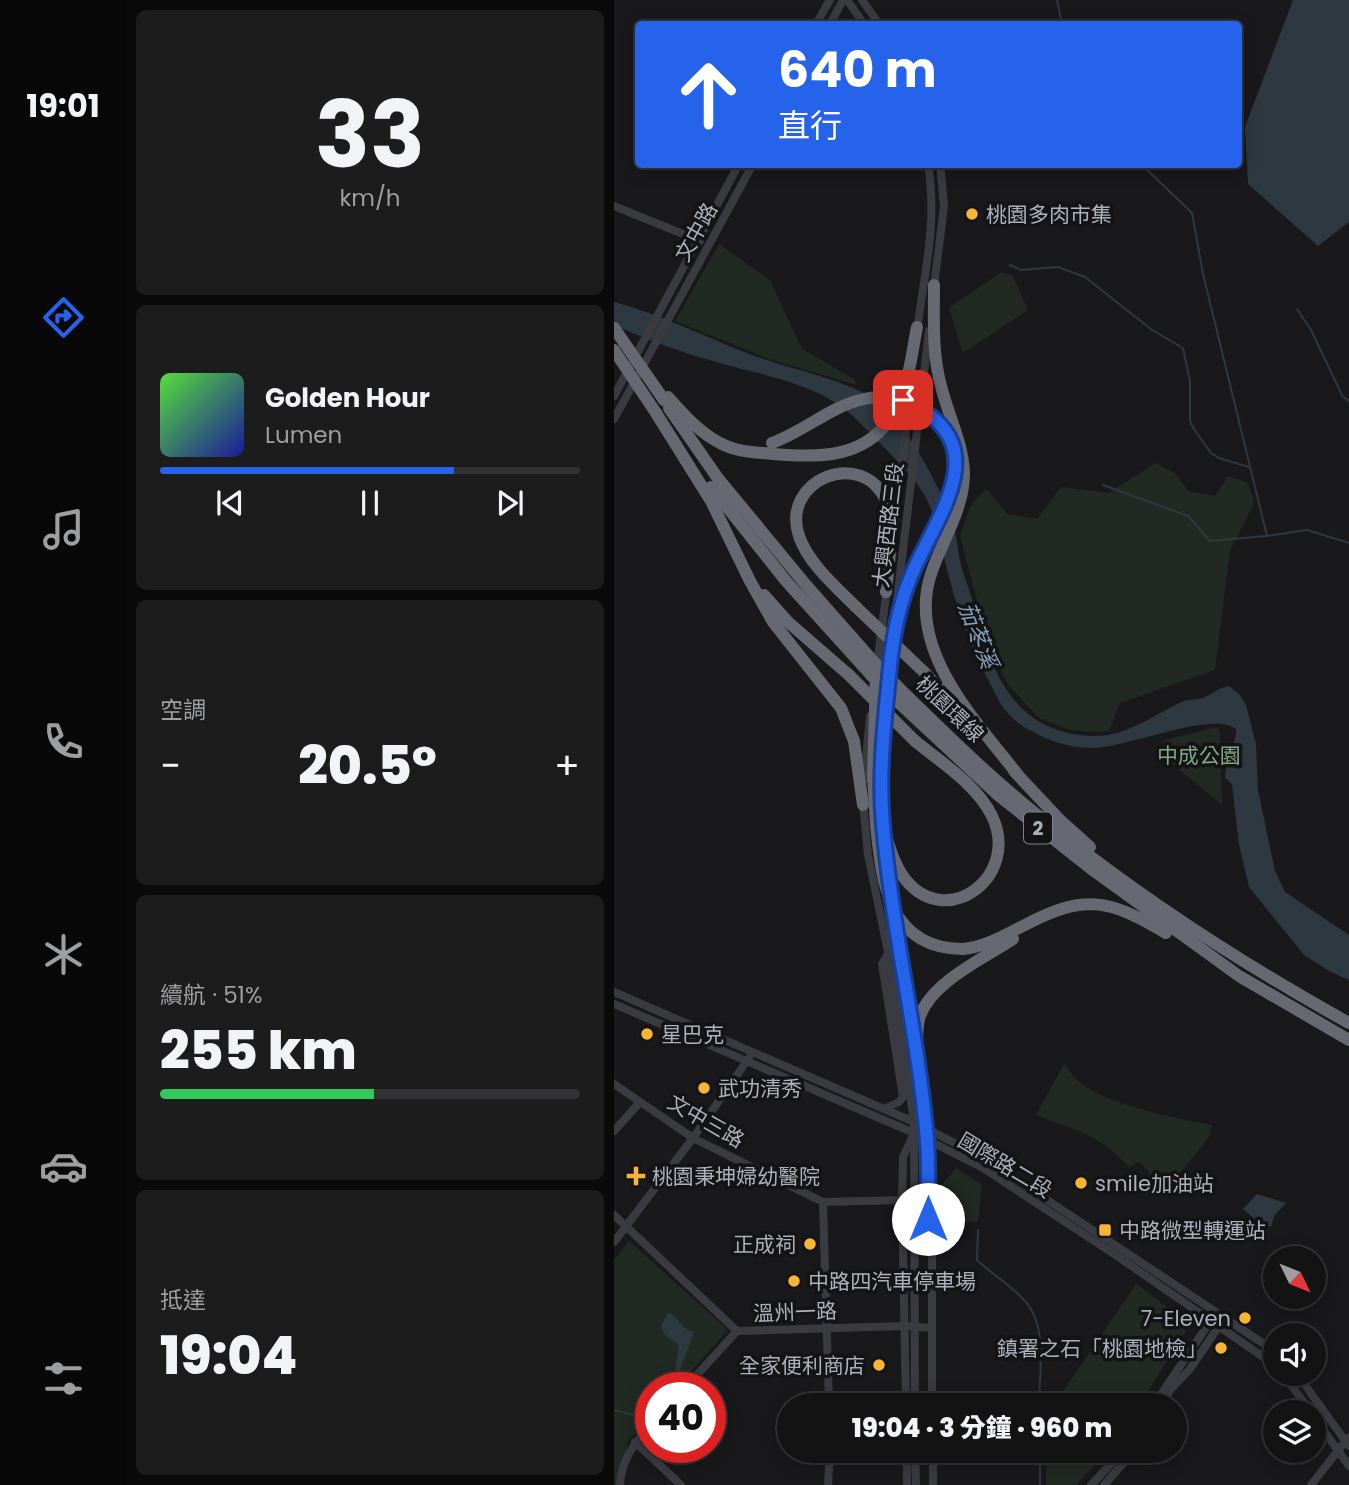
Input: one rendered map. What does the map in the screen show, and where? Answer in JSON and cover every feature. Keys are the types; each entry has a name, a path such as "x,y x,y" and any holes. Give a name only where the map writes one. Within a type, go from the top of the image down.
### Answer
{"highway":[{"path":"934,285 935,356 941,388 960,447 964,480 958,509 931,574 925,602 928,637 939,663 985,733 1018,775"},
{"path":"614,328 666,398 720,443 746,451 826,456 863,444 877,434 891,417 904,387 917,327"},
{"name":"桃園環線","path":"614,350 656,413 786,581 873,668 898,687 1004,787 1099,864 1156,903 1192,940"},
{"path":"700,429 721,440 738,444 773,443 850,403 874,397 903,400 931,416 939,424 950,442 954,485 944,511 911,575 891,650"},
{"name":"桃園環線","path":"666,398 717,477 897,701 1007,803 1094,871 1192,940 1247,964 1349,1023"},
{"path":"656,413 711,501 763,593 780,614 848,675 915,741 964,782 986,806 998,835 995,867 984,883 968,895 955,899 932,898 912,886 904,877 896,865 879,824"},
{"path":"886,592 890,528 886,501 878,487 865,478 850,474 828,475 812,485 801,499 797,513 798,531 811,557 1081,840 1156,903"},
{"path":"734,544 750,581 773,622 833,696 847,719 854,741 863,805"},
{"path":"873,668 873,776 885,887 894,911 914,934 931,944 962,949 987,944 1041,916 1074,906 1097,904 1119,907 1192,940 1239,976 1349,1040"},
{"path":"919,1079 918,1026 923,1009 933,994 951,979 1035,925 1074,906"}],"street":[{"path":"818,21 830,0"},
{"path":"832,21 845,0 862,21"},
{"path":"862,0 877,21"},
{"name":"文中路","path":"614,396 737,168"},
{"name":"文中路","path":"614,419 751,168"},
{"name":"大興西路三段","path":"915,1393 914,1122 888,952 868,855 863,805 865,748 873,668 886,592 917,327 933,222 929,168"},
{"name":"大興西路三段","path":"930,1393 927,1140 879,824 891,650 944,206 940,168"},
{"path":"614,206 708,246"},
{"path":"651,326 661,331"},
{"path":"884,1109 903,1097 882,964 888,952"},
{"name":"國際路二段","path":"614,992 914,1122 987,1160 1263,1357"},
{"name":"國際路二段","path":"614,1004 914,1133 983,1168 1075,1223 1263,1343"},
{"path":"614,1242 693,1138 752,1052"},
{"name":"文中三路","path":"614,1084 693,1138 823,1202"},
{"path":"614,1131 640,1102"},
{"name":"大興西路三段","path":"906,1393 903,1157 914,1133"},
{"path":"829,1393 823,1202 902,1200"},
{"path":"614,1215 737,1331"},
{"path":"1162,1393 1216,1312"},
{"path":"1168,1393 1190,1369 1225,1317"},
{"name":"溫州一路","path":"700,1372 737,1331 904,1326 930,1328"},
{"path":"1306,1386 1348,1441 1311,1485"},
{"path":"1326,1434 1349,1466"},
{"path":"620,1485 624,1462 635,1441"},
{"path":"658,1463 681,1485"},
{"path":"828,1485 829,1463"},
{"path":"907,1463 907,1485"},
{"path":"916,1463 916,1485"},
{"path":"930,1463 931,1485"},
{"path":"1091,1485 1112,1463"},
{"path":"1104,1485 1123,1463"}],"green space":[{"path":"719,244 770,280 802,349 854,379 857,385 772,360 675,321"},
{"path":"1001,272 1012,275 1028,310 963,353 949,308"},
{"path":"1155,463 1176,474 1188,491 1215,496 1228,476 1248,483 1254,503 1230,551 1215,670 1120,703 1109,731 1067,729 1039,718 1009,686 992,657 960,536 970,507 986,488 1007,514 1037,519 1061,487 1109,493"},
{"name":"中成公園","path":"1217,727 1220,732 1222,805 1158,752 1165,740"},
{"path":"1064,1064 1078,1081 1105,1097 1180,1119 1212,1125 1209,1137 1161,1197 1152,1189 1146,1196 1136,1189 1150,1173 1139,1162 1129,1167 1107,1146 1086,1134 1036,1115"},
{"path":"956,1168 982,1185 978,1221 940,1224 938,1189"},
{"path":"629,1241 728,1330 690,1372 635,1372 635,1433 628,1441 619,1485 614,1485 614,1260"},
{"path":"1136,1284 1190,1324 1147,1393 1062,1393"},
{"path":"1046,1463 1097,1463 1076,1485 1046,1485"}],"water":[{"path":"1293,0 1349,0 1349,222 1318,246 1248,184 1245,127"},
{"name":"茄苳溪","path":"614,302 665,319 764,359 841,383 889,410 915,446 948,509 963,571 987,650 997,672 1008,692 1023,709 1041,723 1064,732 1104,736 1128,729 1184,701 1203,698 1225,687 1229,686 1240,695 1246,705 1256,744 1258,790 1275,871 1285,892 1349,935 1349,980 1304,955 1249,887 1239,844 1232,784 1225,778 1236,729 1224,724 1208,724 1092,748 1054,741 1018,723 999,701 972,646 925,496 894,457 846,410 814,391 679,351 614,325"},
{"path":"1257,1194 1286,1203 1274,1216 1271,1227 1261,1224 1243,1209"},
{"path":"668,1313 686,1329 694,1332 679,1372 675,1370 679,1345 665,1335 661,1326"}],"waterway":[{"path":"1057,0 1061,21"},
{"path":"1145,168 1192,213 1203,274 1267,536 1307,530 1349,543"},
{"path":"1010,265 1021,270 1058,267 1085,277 1152,330 1183,348 1190,381 1190,421 1194,429 1211,453 1249,467"},
{"path":"1297,309 1311,330 1343,397 1349,401"},
{"path":"1103,485 1188,516 1210,541 1266,536"},
{"path":"978,1230 977,1260 1023,1299 1036,1322 1041,1349 1039,1393"},
{"path":"615,1410 635,1414"},
{"path":"1040,1463 1040,1485"}],"place":[{"name":"桃園多肉市集","path":"972,214"},
{"name":"星巴克","path":"647,1034"},
{"name":"武功清秀","path":"704,1088"},
{"name":"桃園秉坤婦幼醫院","path":"636,1176"},
{"name":"smile加油站","path":"1081,1183"},
{"name":"中路微型轉運站","path":"1105,1230"},
{"name":"正成祠","path":"810,1244"},
{"name":"中路四汽車停車場","path":"794,1281"},
{"name":"7-Eleven","path":"1245,1318"},
{"name":"鎮署之石「桃園地檢」","path":"1221,1348"},
{"name":"全家便利商店","path":"879,1365"}],"route":[{"path":"903,400 924,411 939,424 953,451 955,473 954,485 944,511 911,575 891,650 881,776 883,824 927,1140 928,1219"}]}
